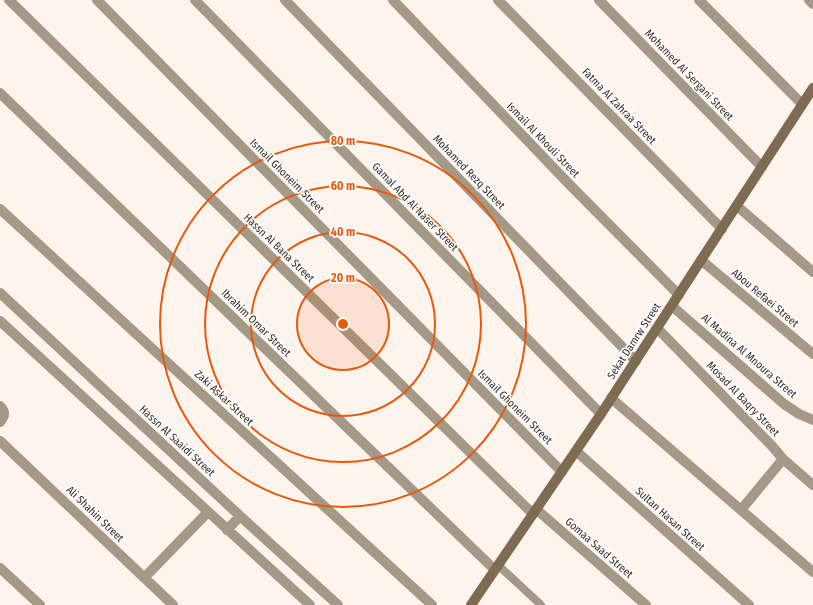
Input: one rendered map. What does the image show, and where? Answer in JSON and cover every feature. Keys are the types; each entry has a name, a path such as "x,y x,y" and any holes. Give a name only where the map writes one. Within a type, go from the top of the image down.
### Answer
{"main road":[{"name":"Sekat Damrw Street","path":"471,605 601,414 813,88"}],"street":[{"name":"Hassn Al Bana Street","path":"9,0 535,511"},
{"name":"Ismail Ghoneim Street","path":"97,0 562,472"},
{"name":"Gamal Abd Al Naser Street","path":"195,0 601,414"},
{"name":"Mohamed Rezq Street","path":"285,0 636,361"},
{"name":"Ismail Al Khouli Street","path":"393,0 569,184 679,295"},
{"name":"Fatma Al Zahraa Street","path":"498,0 722,229"},
{"name":"Mohamed Al Sergani Street","path":"599,0 762,167"},
{"path":"699,0 802,104"},
{"path":"809,0 813,4"},
{"name":"Ibrahim Omar Street","path":"0,93 496,568"},
{"path":"737,206 813,272"},
{"name":"Zaki Askar Street","path":"0,208 432,605"},
{"name":"Abou Refaei Street","path":"701,260 813,354"},
{"name":"Hassn Al Saaidi Street","path":"0,293 338,605"},
{"name":"Al Madina Al Mnoura Street","path":"672,306 784,404 799,414 813,420"},
{"path":"0,321 310,605"},
{"name":"Mosad Al Baqry Street","path":"657,328 784,459 813,484"},
{"path":"611,398 813,572"},
{"path":"0,406 5,412 5,415 0,422"},
{"name":"Ali Shahin Street","path":"0,441 173,605"},
{"name":"Sultan Hasan Street","path":"576,451 749,605"},
{"path":"741,510 784,459"},
{"name":"Gomaa Saad Street","path":"535,511 646,605"},
{"path":"144,578 208,512"},
{"path":"227,530 240,516"},
{"path":"0,568 40,605"}],"lane":[{"path":"496,568 541,605"}]}
